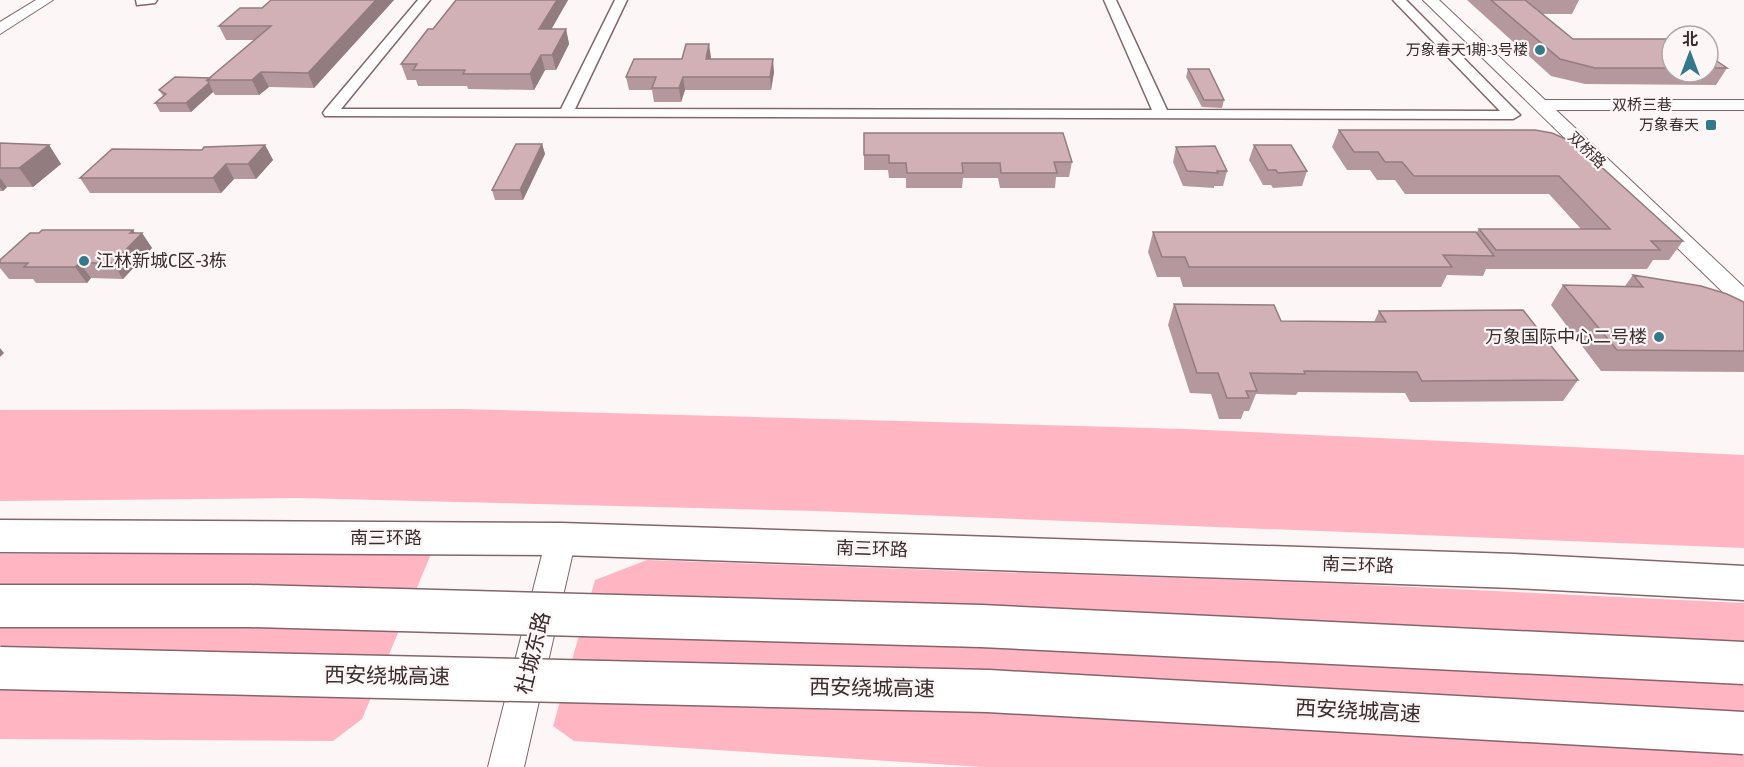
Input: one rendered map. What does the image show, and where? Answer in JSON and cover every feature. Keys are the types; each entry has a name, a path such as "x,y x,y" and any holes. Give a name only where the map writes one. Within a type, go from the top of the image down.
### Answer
{"highway":[{"name":"南三环路","path":"0,536 561,539 1490,570 1744,582"},
{"path":"0,606 250,606 981,626 1744,663"},
{"name":"西安绕城高速","path":"0,668 988,691 1744,733"}],"street":[{"path":"0,29 46,0"},
{"path":"424,0 330,113 1514,115 1399,0"},
{"path":"566,113 621,0"},
{"path":"1110,0 1161,114"},
{"name":"双桥路","path":"1430,0 1744,300"},
{"name":"双桥三巷","path":"1547,112 1744,105"},
{"name":"双桥三巷","path":"1547,112 1744,118"},
{"name":"杜城东路","path":"506,767 561,539"}],"shaded area":[{"path":"462,409 1186,429 1744,455 1744,548 816,511 298,498 0,501 0,410"},
{"path":"0,554 431,554 362,719 333,741 0,739"},
{"path":"647,560 1349,584 1744,603 1744,767 982,767 574,741 553,726 595,580"}],"building":[{"path":"271,0 376,0 308,73 261,72 252,80 207,80 271,26 219,26 240,8 262,8"},
{"path":"456,0 557,0 539,29 566,29 552,55 541,55 530,74 463,74 465,70 413,70 417,64 401,64 428,29 433,29"},
{"path":"1491,0 1525,0 1573,39 1660,39 1660,68 1595,68 1560,59"},
{"path":"686,44 709,44 706,59 773,59 770,77 683,77 679,88 652,88 656,77 626,77 634,59 682,59"},
{"path":"1188,69 1209,69 1224,100 1204,100"},
{"path":"175,77 210,78 207,80 209,83 186,103 155,103 166,94 159,90"},
{"path":"1339,130 1535,130 1552,133 1575,143 1683,241 1651,241 1660,250 1496,250 1479,229 1610,229 1559,176 1414,176 1402,162 1385,162 1378,152 1354,152"},
{"path":"864,133 1063,133 1072,162 1054,162 1057,173 1001,173 1000,163 962,163 963,173 907,173 906,163 889,163 889,155 864,155"},
{"path":"0,143 49,145 19,168 0,168"},
{"path":"516,144 542,144 520,190 492,190"},
{"path":"265,145 248,164 226,164 213,178 80,178 112,149 202,150 204,147"},
{"path":"1254,145 1291,145 1307,171 1278,173 1276,170 1268,170"},
{"path":"1215,146 1227,171 1217,171 1218,173 1187,171 1176,147"},
{"path":"42,230 133,230 130,233 142,233 113,263 80,263 75,267 24,267 28,263 0,263 0,260 30,233 39,233"},
{"path":"1153,232 1476,232 1494,256 1443,255 1452,267 1189,267 1185,257 1162,257"},
{"path":"1633,275 1701,286 1744,302 1744,351 1617,350 1563,285 1643,287"},
{"path":"1174,304 1274,305 1281,321 1386,322 1379,311 1523,310 1578,380 1422,381 1417,372 1250,373 1257,391 1246,391 1249,398 1227,398 1218,373 1197,373"}],"place":[{"name":"万象春天1期-3号楼","path":"1540,50"},
{"name":"万象春天","path":"1711,125"},
{"name":"江林新城C区-3栋","path":"84,261"},
{"name":"万象国际中心二号楼","path":"1659,337"}]}
